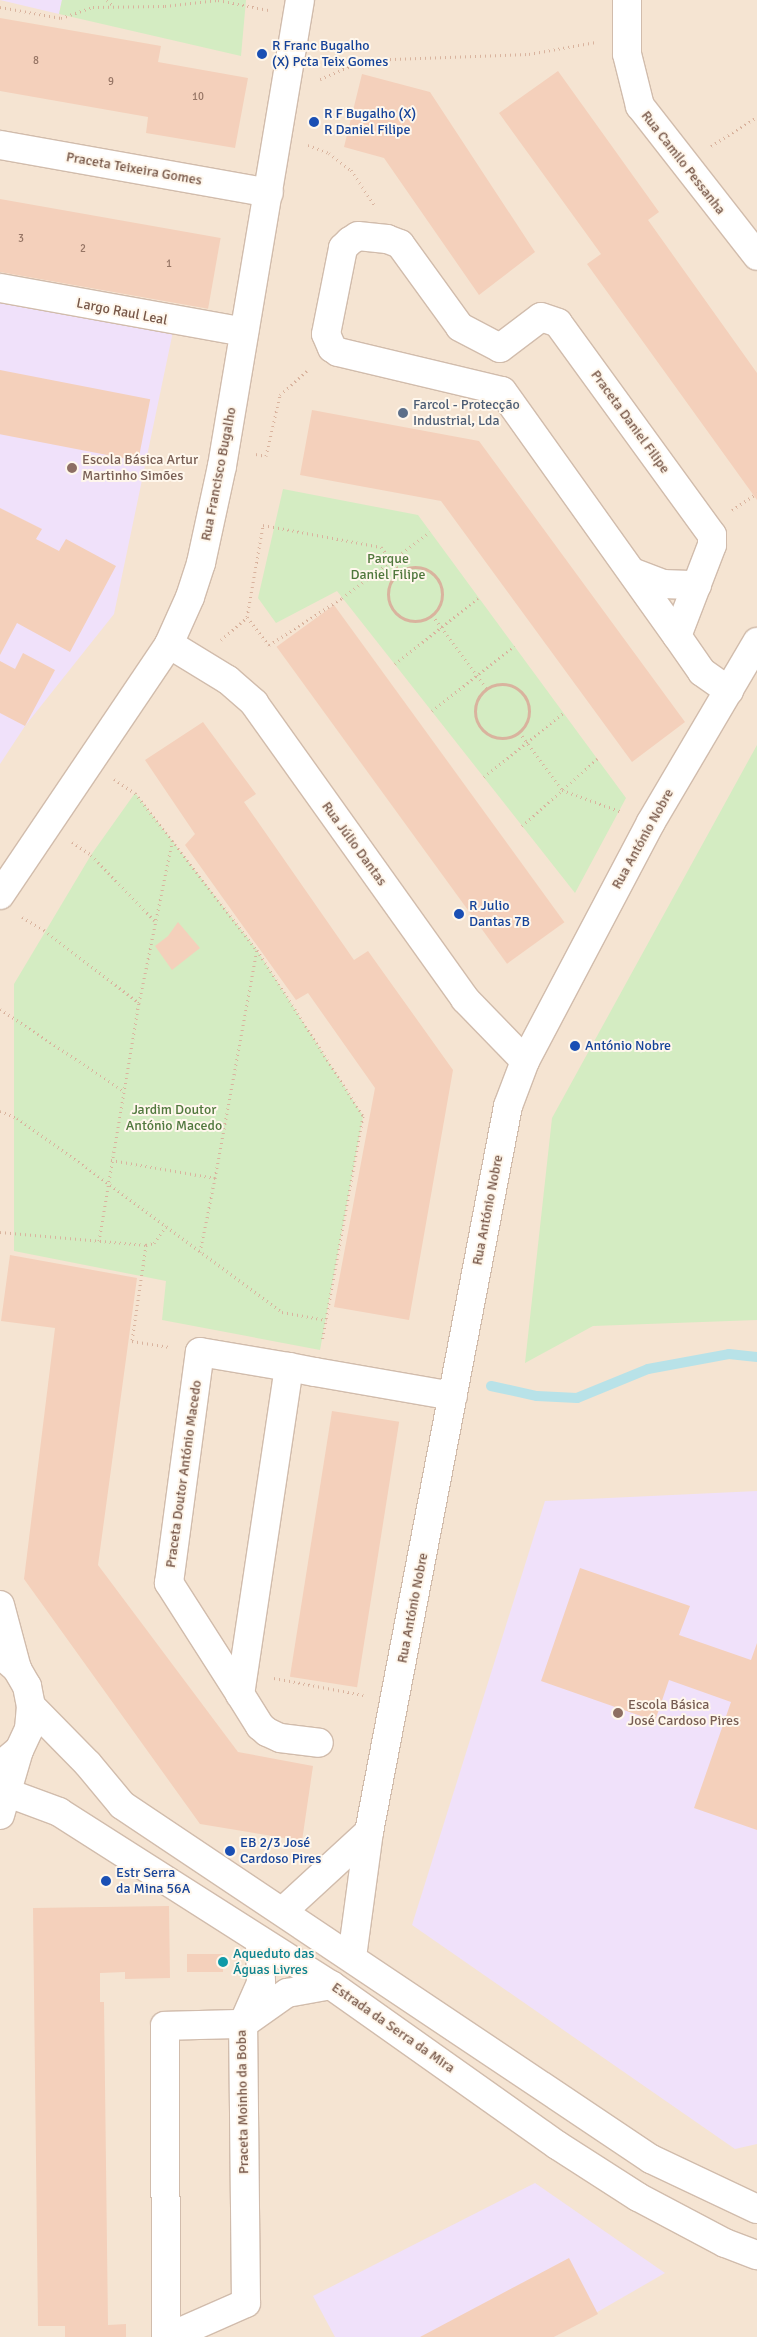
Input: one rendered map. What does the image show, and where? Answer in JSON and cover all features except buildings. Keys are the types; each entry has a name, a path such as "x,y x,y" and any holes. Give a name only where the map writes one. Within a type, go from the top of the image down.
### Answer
{"street":[{"name":"Rua Camilo Pessanha","path":"627,0 627,54 640,106 681,163 757,256"},
{"name":"Rua Francisco Bugalho","path":"2,887 169,644 201,563 225,448 299,9"},
{"name":"Praceta Teixeira Gomes","path":"0,145 269,193"},
{"path":"502,391 332,348 326,334 343,248 358,236 387,239 400,244 460,328 500,348 496,371 502,391 702,672 729,691"},
{"name":"Largo Raul Leal","path":"0,288 244,332"},
{"name":"Praceta Daniel Filipe","path":"500,348 541,317 558,323 712,536 712,545 677,636"},
{"path":"632,572 663,584 697,585"},
{"name":"Rua António Nobre","path":"352,1957 370,1832 508,1106 526,1061 651,822 757,642"},
{"name":"Rua Júlio Dantas","path":"169,644 228,680 254,703 465,999 526,1061"},
{"path":"200,1352 453,1396"},
{"name":"Praceta Doutor António Macedo","path":"200,1352 169,1583 242,1683 260,1726 267,1732 280,1738 320,1743"},
{"path":"242,1683 302,1370"},
{"path":"0,1605 9,1662 27,1686 31,1706 29,1729 9,1758 2,1799"},
{"path":"31,1706 88,1764 122,1805 352,1957 651,2159 757,2209"},
{"name":"Estrada da Serra da Mira","path":"2,1799 59,1812 331,1985 558,2145 630,2191 726,2243 757,2255"},
{"path":"283,1911 370,1832"},
{"path":"243,2024 261,1983 260,1940"},
{"path":"243,2024 287,1993 331,1985"},
{"name":"Praceta Moinho da Boba","path":"243,2024 246,2303 167,2337 165,2026 243,2024"}],"path":[{"path":"107,0 115,6"},
{"path":"0,7 62,18 93,7 229,1 299,9"},
{"path":"320,79 365,60 528,54 627,36"},
{"path":"681,163 757,117"},
{"path":"278,135 329,153 351,170 400,244"},
{"path":"225,448 266,456 280,394 332,348"},
{"path":"197,660 247,617 263,525 381,547 400,571"},
{"path":"247,617 269,644 342,598 430,532"},
{"path":"408,567 426,568 440,581 442,599 432,615 424,619 408,620 393,610 388,594 390,585 400,571 408,567"},
{"path":"395,664 478,598"},
{"path":"432,615 486,688"},
{"path":"432,711 476,674 514,646"},
{"path":"494,684 512,686 526,698 528,716 519,732 511,737 494,737 480,727 474,711 480,694 486,688 494,684"},
{"path":"484,777 563,713"},
{"path":"519,732 562,790 651,822"},
{"path":"522,826 597,759"},
{"path":"135,793 173,838 257,950 363,1116 326,1320 302,1370"},
{"path":"99,1241 111,1160 139,1002 173,838"},
{"path":"91,855 155,920"},
{"path":"44,930 139,1002"},
{"path":"200,1252 257,950"},
{"path":"0,1009 124,1090"},
{"path":"0,1111 17,1118 282,1312 326,1320"},
{"path":"111,1160 214,1178"},
{"path":"0,1232 146,1245 154,1243 166,1226"},
{"path":"146,1245 132,1341 200,1352"},
{"path":"242,1683 395,1700"}],"shaded area":[{"path":"0,0 757,0 757,2337 0,2337"},
{"path":"0,0 62,0 59,14"},
{"name":"Escola Básica Artur Martinho Simões","path":"0,293 175,322 114,614 25,726 0,764"},
{"name":"Escola Básica José Cardoso Pires","path":"757,1491 757,2144 735,2149 412,1925 545,1501"},
{"path":"535,2183 665,2273 554,2337 335,2337 313,2296"}],"green space":[{"path":"62,0 246,0 241,56 59,14"},
{"name":"Parque Daniel Filipe","path":"283,489 418,515 626,798 575,893 337,591 276,623 258,598"},
{"path":"757,745 757,1320 593,1326 525,1363 552,1118"},
{"name":"Jardim Doutor António Macedo","path":"135,793 257,950 363,1116 320,1350 162,1320 166,1281 14,1251 14,984 91,855"}],"waterway":[{"path":"491,1386 537,1396 577,1398 648,1369 729,1354 757,1357"}],"place":[{"name":"R Franc Bugalho (X) Pcta Teix Gomes","path":"262,54"},
{"name":"R F Bugalho (X) R Daniel Filipe","path":"314,122"},
{"name":"Farcol - Protecção Industrial, Lda","path":"403,413"},
{"name":"Escola Básica Artur Martinho Simões","path":"72,468"},
{"name":"R Julio Dantas 7B","path":"459,914"},
{"name":"António Nobre","path":"575,1046"},
{"name":"Escola Básica José Cardoso Pires","path":"618,1713"},
{"name":"EB 2/3 José Cardoso Pires","path":"230,1851"},
{"name":"Estr Serra da Mina 56A","path":"106,1881"},
{"name":"Aqueduto das Águas Livres","path":"223,1962"}]}
